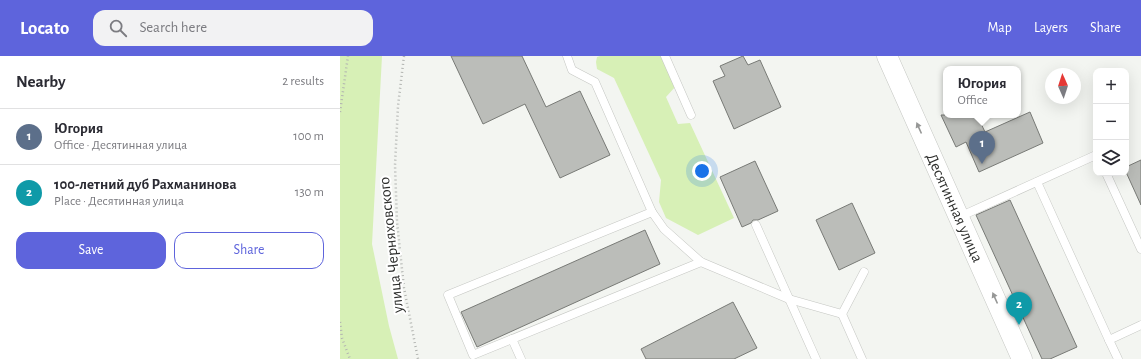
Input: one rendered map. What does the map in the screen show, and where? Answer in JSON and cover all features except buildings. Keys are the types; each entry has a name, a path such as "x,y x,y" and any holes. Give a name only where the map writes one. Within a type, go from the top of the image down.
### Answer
{"street":[{"name":"Десятинная улица","path":"887,56 1022,359"}],"lane":[{"path":"566,56 572,70 595,82 652,212 664,229 701,262 789,299 842,314"},
{"path":"665,56 691,115"},
{"path":"959,217 1093,155"},
{"path":"1107,176 1141,249"},
{"path":"1037,182 1118,359"},
{"path":"652,212 448,295 473,355 701,262"},
{"path":"756,225 816,359"},
{"path":"842,314 864,272"},
{"path":"842,314 862,359"},
{"path":"1109,340 1141,325"},
{"path":"512,340 521,359"}],"path":[{"path":"340,112 348,56"},
{"name":"улица Черняховского","path":"404,56 398,106 395,165 397,222 404,288 418,359"},
{"path":"340,322 342,338 350,359"}],"green space":[{"path":"340,56 382,56 372,244 389,326 398,359 340,359"},
{"path":"661,56 675,87 666,97 678,124 690,123 734,218 698,235 666,218 659,202 661,180 614,78 597,69 597,57"}],"place":[{"name":"Югория","path":"982,164"},
{"name":"100-летний дуб Рахманинова","path":"1019,325"}]}
